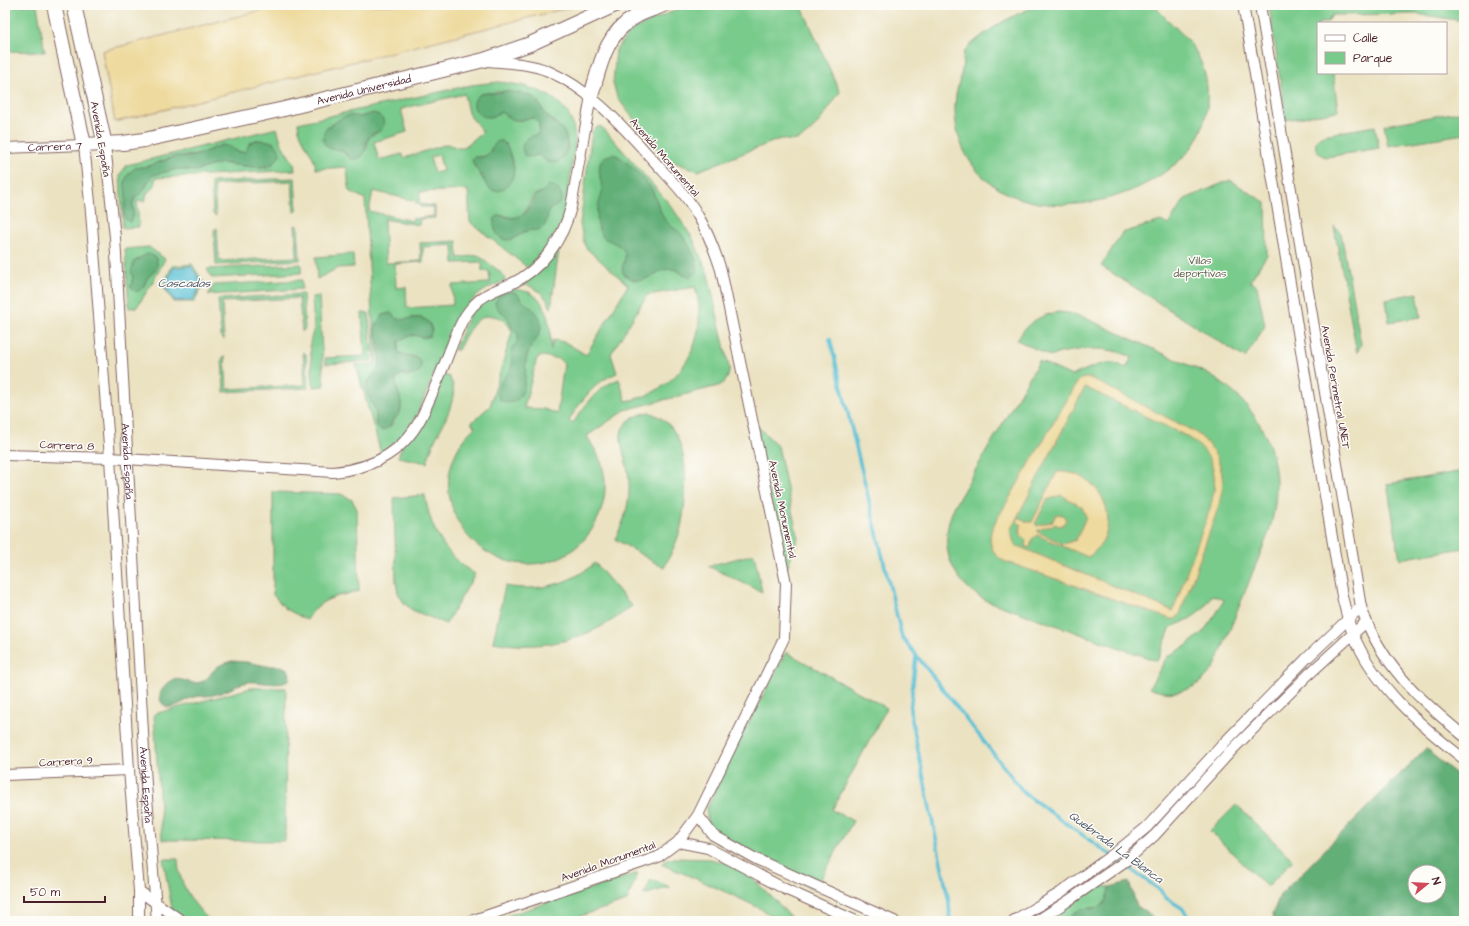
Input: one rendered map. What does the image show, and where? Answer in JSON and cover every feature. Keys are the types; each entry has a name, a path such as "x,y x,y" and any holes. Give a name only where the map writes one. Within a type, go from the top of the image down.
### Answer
{"street":[{"name":"Avenida España","path":"54,5 84,145 91,212 110,458 129,770 139,891 139,921"},
{"name":"Avenida España","path":"74,5 105,145 115,237 146,785 157,921"},
{"name":"Avenida Universidad","path":"105,145 123,144 292,107 484,60 530,44 615,5"},
{"path":"591,96 607,46 618,29 635,17 663,5"},
{"path":"1244,5 1272,166 1315,438 1342,596 1352,634 1372,669 1398,703 1428,731 1464,759"},
{"name":"Avenida Perimetral UNET","path":"1260,5 1361,607 1373,637 1391,666 1411,689 1464,736"},
{"name":"Avenida Monumental","path":"471,921 658,857 678,842 698,815 784,638 786,583 722,270 697,214 679,189 617,120 591,96 565,79 526,64 484,60"},
{"name":"Carrera 8","path":"5,455 110,458 333,472 348,471 376,463 397,449 411,434 422,417 461,324 470,310 487,294 512,283 531,272 547,256 559,238 570,213 591,96"},
{"path":"1268,144 1283,141"},
{"name":"Carrera 7","path":"5,148 105,145"},
{"path":"1272,166 1287,164"},
{"path":"1013,921 1060,893 1120,849 1147,827 1225,742 1348,618 1361,607"},
{"path":"1037,921 1091,886 1127,860 1155,834 1233,750 1308,675 1366,622"},
{"name":"Carrera 9","path":"5,775 129,770"},
{"path":"698,815 713,835 756,858 894,921"},
{"path":"678,842 708,848 785,890 856,921"},
{"path":"812,901 819,887"},
{"path":"139,891 182,921"}],"green space":[{"path":"5,5 37,5 45,52 5,51"},
{"path":"687,5 801,5 840,92 809,133 794,141 780,139 698,171 668,160 651,142 617,97 613,83 616,50 631,30"},
{"path":"1040,5 1154,5 1185,37 1196,51 1204,70 1207,104 1203,127 1190,150 1182,158 1146,184 1118,195 1088,203 1057,205 1028,201 1001,190 978,172 962,146 955,118 957,88 962,72 964,51 981,36 999,24 1019,13"},
{"path":"1269,5 1464,5 1464,21 1416,14 1332,15 1328,22 1317,22 1317,74 1333,74 1338,111 1286,120"},
{"path":"498,82 525,86 542,92 558,102 569,114 574,129 575,147 566,206 558,230 549,246 528,268 470,222 468,190 420,192 419,204 435,206 435,218 420,219 419,225 384,219 386,263 421,261 420,243 457,241 458,258 478,255 503,274 505,281 483,291 472,300 462,312 415,419 400,438 381,453 356,365 375,364 365,199 349,191 347,167 316,169 315,163 301,135 298,123 471,85","holes":["506,91 530,96 537,100 545,114 559,126 565,134 568,149 558,162 547,162 539,155 532,156 528,138 538,134 539,126 537,121 533,118 516,120 501,112 497,114 475,99 480,94","464,94 468,113 483,132 463,148 458,148 447,144 404,158 402,154 379,160 374,142 407,132 401,109","370,114 377,133 372,135 369,139 367,149 347,156 339,150 326,129 340,119 360,117","505,143 513,165 499,190 489,188 473,164 478,157 485,156 490,152 491,148","439,155 443,171 434,173 430,157","559,190 561,197 560,202 550,208 544,226 535,230 525,231 513,239 502,239 495,230 503,215 512,218 522,215 532,198 541,192","373,191 416,201 416,204 420,205 420,207 434,207 434,216 417,219 413,218 412,221 369,211","453,245 454,263 482,262 482,271 489,271 490,283 452,285 453,305 407,308 406,287 396,288 395,264 423,262 423,247","390,313 402,320 415,318 424,319 431,326 416,335 408,336 399,341 398,352 417,358 420,360 421,364 420,369 409,376 402,374 396,378 396,386 401,406 390,427 376,425 376,413 368,382 378,371 380,363 375,329 376,324 383,315"]},
{"path":"506,91 525,94 534,98 548,118 562,129 567,142 567,149 561,160 551,163 539,155 529,157 525,156 522,147 524,141 538,134 540,129 535,119 529,118 515,120 509,118 501,112 489,117 484,117 477,112 474,105 477,97 481,94"},
{"path":"1464,111 1464,134 1388,146 1384,125"},
{"path":"374,113 382,118 384,125 381,130 369,138 364,154 359,158 353,159 341,150 332,149 325,145 323,140 324,132 343,117 350,115 360,117"},
{"path":"600,126 604,129 672,207 693,239 708,274 729,367 729,373 721,385 625,410 587,436 602,464 605,481 603,505 599,516 584,540 563,556 540,563 516,563 493,555 472,541 457,520 449,493 449,475 454,457 463,441 475,427 471,423 490,406 512,332 502,319 490,316 483,317 478,320 468,331 458,350 454,350 474,304 509,288 529,292 539,299 546,310 550,328 551,350 553,340 565,342 586,355 628,285 586,248 583,239 580,224 592,131","holes":["695,287 699,306 699,325 695,344 687,360 676,375 662,387 645,396 626,401 619,379 611,382 587,403 573,423 569,420 578,406 595,386 617,373 611,354 647,295","543,356 559,359 564,364 557,414 544,409 524,408 537,358"]},
{"path":"1375,126 1379,148 1327,157 1323,156 1317,150 1317,140 1323,135"},
{"path":"277,128 282,145 294,164 295,170 155,178 155,186 147,193 145,201 137,201 139,227 123,228 120,175 127,165","holes":["256,140 274,143 278,148 274,163 268,167 261,168 221,163 195,171 177,169 153,175 144,190 135,198 133,205 134,212 125,206 125,183 129,173 135,168 149,166 172,157 197,155 222,145 232,148 238,152 245,152 250,143"]},
{"path":"256,140 272,142 277,146 280,155 274,163 264,167 253,167 221,163 195,171 177,169 153,175 143,191 134,200 132,219 130,222 126,220 124,214 126,198 125,183 127,176 135,168 149,166 176,156 187,157 197,155 222,145 229,146 238,152 245,152 250,143"},
{"path":"498,141 502,141 508,148 514,169 512,179 509,184 502,190 497,191 487,186 472,160 474,157 483,157 487,155"},
{"path":"609,155 616,155 625,161 650,187 664,218 682,235 696,259 697,270 694,275 687,277 679,271 666,269 648,278 637,281 623,273 622,268 625,256 622,248 603,237 597,221 598,207 602,191 599,166 603,158"},
{"path":"295,178 297,211 294,212 292,181 214,185 216,216 213,214 211,182"},
{"name":"Villas deportivas","path":"1230,180 1266,203 1267,255 1250,281 1257,286 1265,326 1245,358 1101,266 1122,233 1161,221 1168,225 1185,199"},
{"path":"549,185 558,189 562,200 559,204 550,209 544,226 538,230 529,230 513,239 504,240 501,238 496,231 494,219 499,215 513,218 523,215 535,195 541,193"},
{"path":"295,225 298,227 300,260 216,265 214,230 217,228 219,261 297,257"},
{"path":"1334,226 1341,233 1361,344 1357,353"},
{"path":"149,247 165,259 137,307 129,308 125,249","holes":["144,256 154,271 147,279 144,286 131,287 138,259"]},
{"path":"559,249 551,308 540,292 523,284 543,269"},
{"path":"147,254 155,257 157,264 142,288 136,292 131,287 133,276 131,272 133,265 135,261"},
{"path":"353,254 354,267 338,268 317,279 316,257"},
{"name":"Cascadas","path":"192,264 204,283 194,302 174,302 163,286 172,266"},
{"path":"301,264 301,273 212,278 207,269"},
{"path":"302,280 302,289 208,295 214,285"},
{"path":"508,292 515,292 518,294 524,302 537,313 540,319 541,328 526,359 525,383 523,390 515,401 507,403 500,400 498,389 502,380 511,369 511,350 517,341 518,336 512,328 508,318 499,310 495,303 499,296"},
{"path":"1417,293 1421,317 1389,322 1386,299"},
{"path":"303,294 305,329 302,332 299,298 222,302 224,340 221,337 218,299"},
{"path":"319,296 324,386 313,387 310,342 314,328 312,297"},
{"path":"1058,312 1083,317 1206,373 1227,387 1244,403 1258,421 1268,440 1274,462 1276,484 1274,508 1269,532 1216,664 1203,680 1187,690 1168,692 1149,688 1167,657 1186,646 1203,632 1224,600 1212,595 1205,606 1195,615 1184,622 1171,627 1157,661 987,601 974,593 963,583 955,572 950,560 947,547 947,534 955,505 1039,361 1072,376 1104,363 1116,363 1126,368 1132,357 1122,353 1101,349 1070,351 1050,356 1017,340 1024,329 1034,321 1045,315"},
{"path":"362,313 369,313 372,361 326,364 325,358 365,356"},
{"path":"390,313 398,319 422,318 426,320 432,330 430,336 427,337 412,335 399,341 398,352 419,359 421,366 419,372 417,373 410,375 402,374 396,378 396,387 401,403 400,412 390,426 384,430 380,430 376,423 376,413 366,387 368,381 378,369 380,363 380,350 375,329 378,321 383,315"},
{"path":"303,352 306,354 308,388 224,392 222,359 225,356 227,389 305,385"},
{"path":"443,375 448,376 452,382 453,399 447,417 435,440 427,463 398,457 402,446"},
{"path":"649,412 662,419 673,430 678,440 685,465 686,479 684,507 680,531 677,541 664,568 615,539 622,525 629,497 628,470 621,440 622,431 626,424 635,417"},
{"path":"754,423 778,446 798,538 786,571"},
{"path":"1464,471 1464,548 1400,559 1387,484"},
{"path":"273,492 341,494 352,500 357,509 359,591 323,602 312,612 307,620 286,609 273,595"},
{"path":"425,495 431,519 441,541 456,559 475,574 446,624 412,610 404,603 398,593 396,582 394,498"},
{"path":"754,554 762,592 708,566"},
{"path":"595,563 632,606 601,627 584,635 567,640 549,644 531,645 512,645 493,642 505,586 529,588 553,585 575,577"},
{"path":"786,652 887,708 832,810 853,821 815,890 719,838 708,825 706,810 737,744"},
{"path":"231,661 267,666 281,666 288,669 290,676 288,681 283,683 248,682 217,694 194,697 174,706 166,707 163,705 160,698 161,693 170,681 179,679 196,683 201,682 208,678 217,667"},
{"path":"251,688 286,688 285,841 162,840 154,714"},
{"path":"1426,748 1464,780 1464,921 1274,921 1273,913 1280,895"},
{"path":"1236,805 1293,860 1267,887 1210,831"},
{"path":"675,858 710,859 748,870 755,881 794,921 778,921 768,913 750,904 661,864 666,860"},
{"path":"163,859 178,859 181,877 192,901 210,921 182,921 173,914"},
{"path":"638,873 627,901 565,921 491,921"},
{"path":"651,879 670,887 644,895"},
{"path":"1129,882 1137,906 1151,915 1154,921 1068,921 1077,911 1102,905 1105,902 1110,887"},
{"path":"1091,885 1110,887 1105,902 1101,906 1079,911 1071,916 1068,921 1037,921"}],"sand":[{"path":"282,5 571,5 571,7 115,122 102,51"},
{"path":"1090,378 1195,432 1210,446 1219,463 1223,482 1220,503 1180,614 1176,619 1171,619 1004,561 996,555 991,546 990,536 993,526 1077,383 1081,379","holes":["1085,387 1188,437 1202,448 1210,461 1214,474 1214,488 1207,517 1173,611 1015,545 1010,531"]},
{"path":"1057,472 1073,474 1087,480 1098,490 1105,503 1108,517 1106,532 1100,545 1088,557 1037,535 1032,539 1030,548 1025,546 1026,540 1021,536 1021,525 1017,521 1019,517 1025,522 1032,522","holes":["1061,495 1082,507 1086,517 1076,540 1063,544 1038,532 1038,530 1055,524 1059,526 1063,525 1066,520 1063,515 1057,514 1053,521 1037,526 1035,524 1047,500"]}],"water":[{"name":"Cascadas","path":"191,266 202,283 193,300 175,301 165,286 173,268"}],"waterway":[{"name":"Quebrada La Blanca","path":"830,339 902,637 1025,794 1160,890 1166,898 1182,908 1191,921"},
{"path":"916,656 910,711 949,902 950,921"}]}
